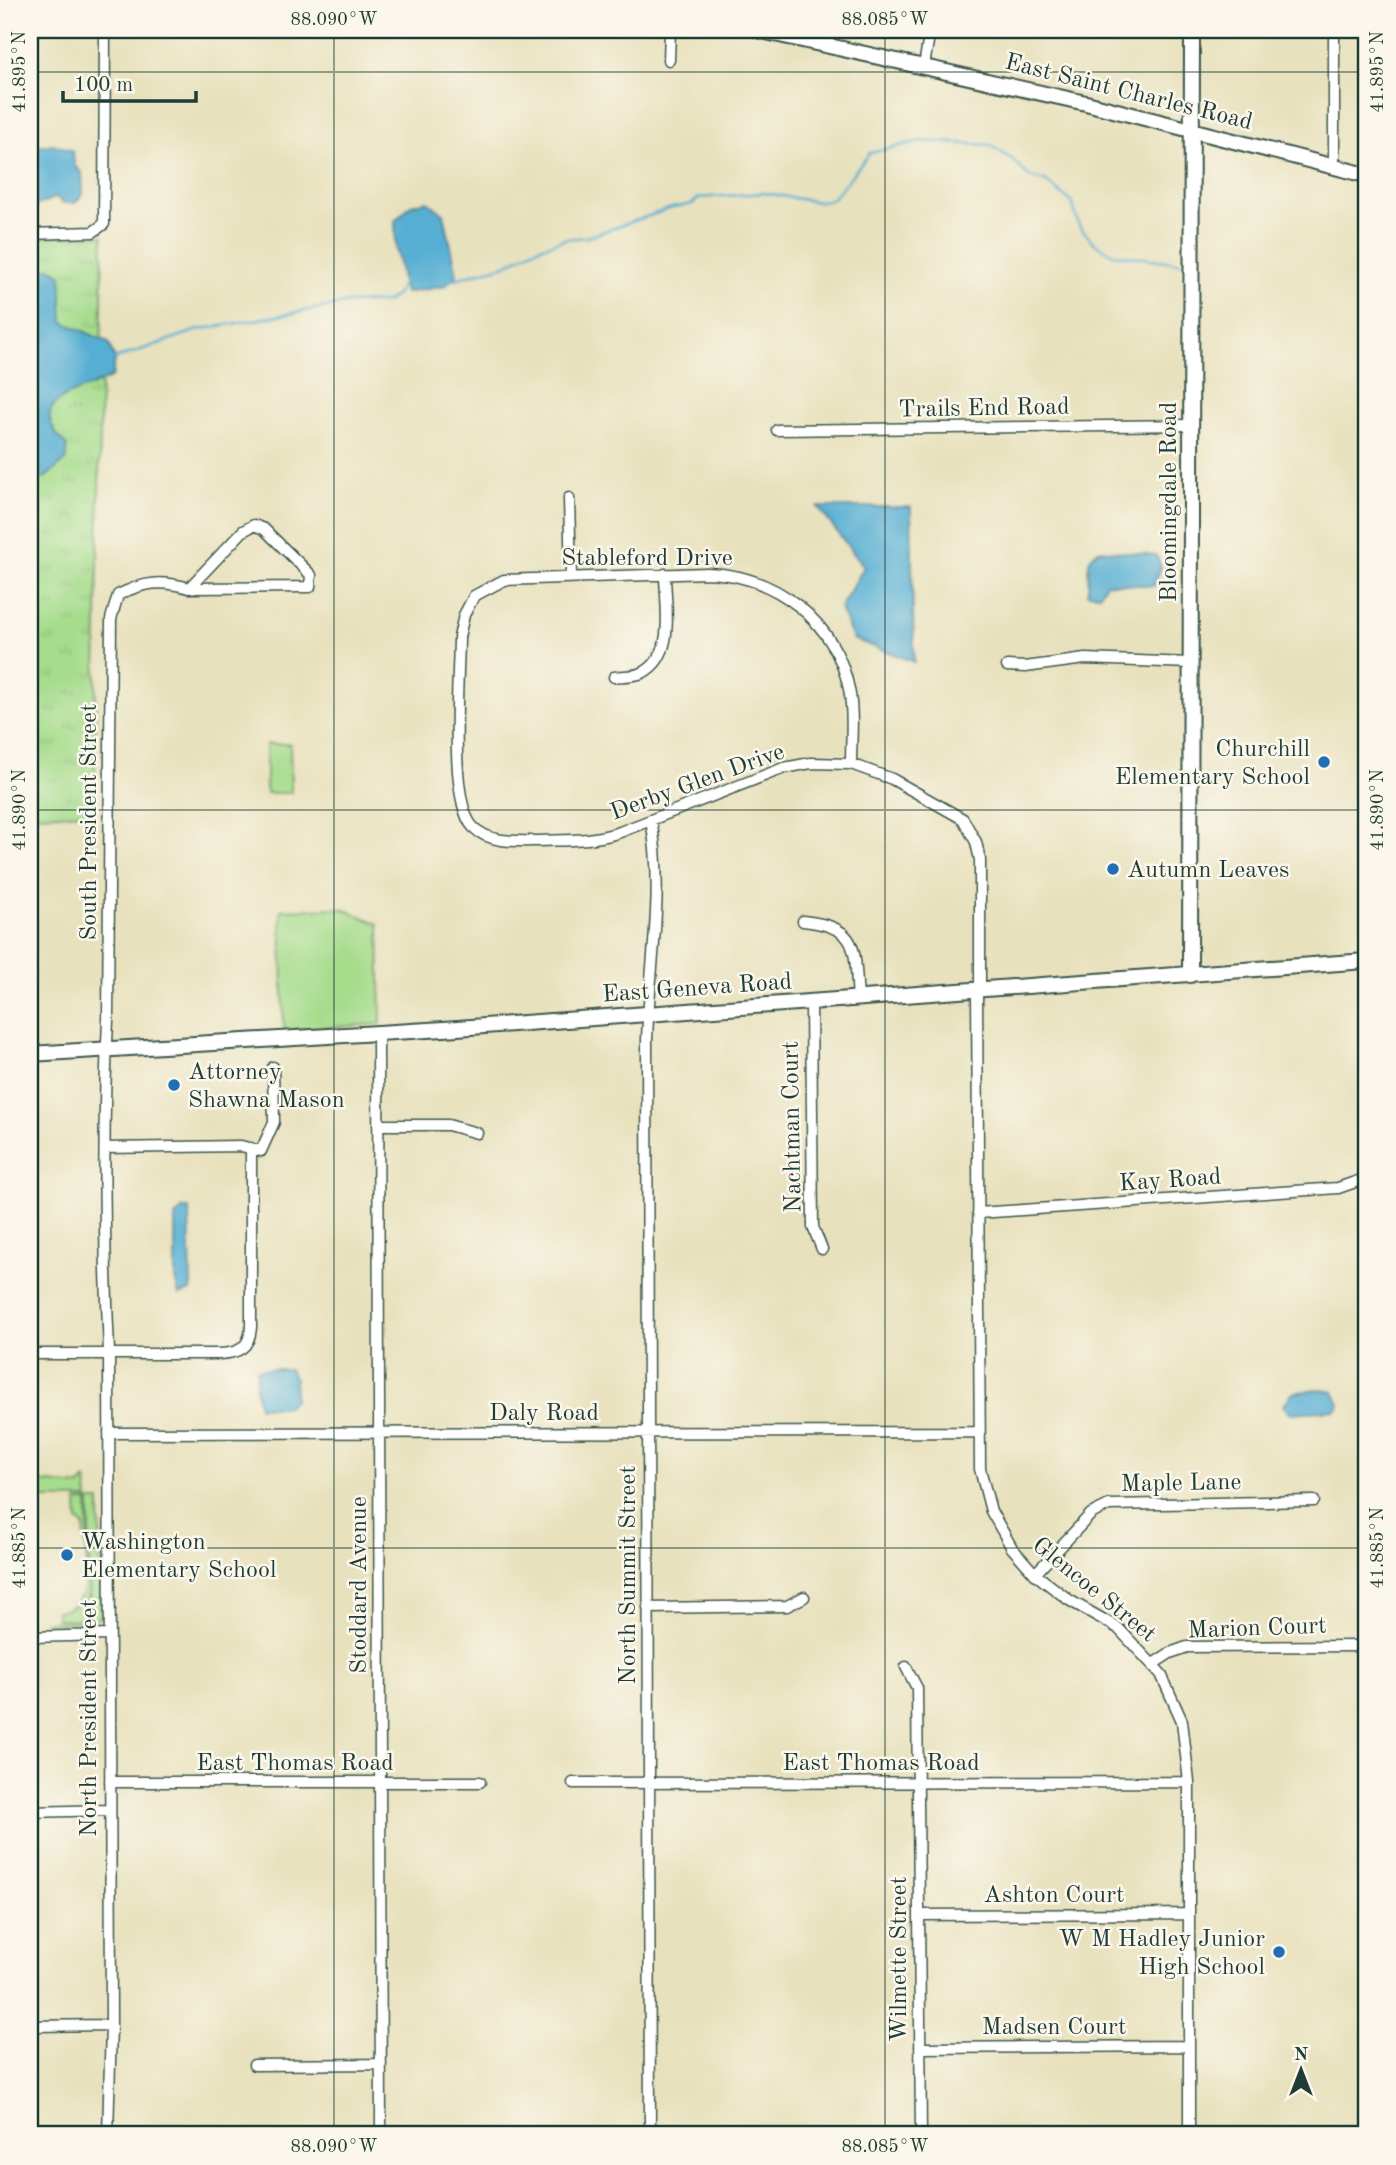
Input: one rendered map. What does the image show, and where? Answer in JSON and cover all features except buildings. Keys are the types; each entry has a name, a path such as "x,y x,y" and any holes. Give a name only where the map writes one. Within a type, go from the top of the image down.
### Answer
{"street":[{"path":"30,234 93,233 101,229 104,218 105,30"},
{"path":"669,60 670,30"},
{"name":"East Saint Charles Road","path":"757,30 1192,129 1366,175"},
{"path":"924,66 930,30"},
{"name":"Bloomingdale Road","path":"1190,975 1192,30"},
{"path":"1334,30 1335,166"},
{"name":"Trails End Road","path":"777,430 1191,425"},
{"path":"569,498 571,577"},
{"path":"254,526 274,538 311,575 310,587 189,588 243,531 254,526"},
{"name":"Stableford Drive","path":"477,829 462,807 458,783 461,623 474,597 497,583 519,578 718,574 746,578 775,590 811,615 835,649 847,679 851,706 851,764"},
{"path":"614,677 641,674 662,654 666,638 665,575"},
{"name":"South President Street","path":"107,1049 111,619 118,595 138,585 155,581 189,588"},
{"path":"1007,666 1025,667 1085,659 1190,663"},
{"name":"Derby Glen Drive","path":"477,829 499,839 514,841 583,840 609,836 783,768 811,763 851,764 892,779 963,819"},
{"name":"Glencoe Street","path":"963,819 976,842 980,860 980,1469 991,1511 1012,1548 1035,1574 1069,1600 1118,1628 1153,1664 1169,1690 1182,1721 1189,1782 1189,2135"},
{"name":"North Summit Street","path":"650,2135 648,1014 658,862 651,820"},
{"path":"803,921 828,924 845,934 854,949 858,999"},
{"name":"East Geneva Road","path":"30,1054 378,1034 1366,961"},
{"name":"Nachtman Court","path":"811,1002 813,1227 822,1249"},
{"name":"Stoddard Avenue","path":"378,1034 381,2135"},
{"name":"North President Street","path":"107,1049 105,1148 109,1352 111,2025 108,2135"},
{"path":"105,1148 251,1148 261,1151 274,1122 273,1066"},
{"path":"378,1125 447,1125 477,1133"},
{"path":"30,1354 237,1353 250,1340 251,1148"},
{"name":"Kay Road","path":"978,1213 1338,1188 1364,1179"},
{"name":"Daly Road","path":"109,1433 978,1432"},
{"name":"Maple Lane","path":"1035,1574 1091,1514 1109,1505 1314,1501"},
{"path":"648,1608 787,1606 804,1597"},
{"path":"30,1637 108,1635"},
{"name":"Marion Court","path":"1153,1664 1170,1653 1188,1647 1366,1646"},
{"name":"Wilmette Street","path":"906,1667 917,1688 921,2135"},
{"name":"East Thomas Road","path":"110,1782 480,1782"},
{"name":"East Thomas Road","path":"573,1783 1189,1782"},
{"path":"30,1812 109,1811"},
{"name":"Ashton Court","path":"919,1915 1188,1914"},
{"path":"30,2026 111,2025"},
{"name":"Madsen Court","path":"920,2048 1189,2046"},
{"path":"254,2065 380,2064"},
{"path":"1359,2135 1366,2132"}],"green space":[{"path":"103,235 94,813 30,815 30,237"},
{"path":"266,744 290,744 291,793 266,793"},
{"path":"341,908 379,924 381,1024 284,1030 281,910"},
{"path":"86,1480 88,1499 30,1499 30,1481 80,1486"},
{"path":"88,1501 88,1619 57,1619 56,1611 69,1608 78,1601 84,1591 87,1566 84,1526 78,1521 77,1502"},
{"path":"90,1501 100,1501 101,1618 90,1619"},
{"path":"85,1621 85,1630 54,1631 45,1622"}],"water":[{"path":"53,144 73,151 74,165 82,173 83,194 75,203 62,203 57,197 30,208 30,154 42,146"},
{"path":"427,201 444,214 457,275 445,286 405,293 396,249 395,221 411,205"},
{"path":"49,268 61,274 63,322 108,342 115,359 112,377 71,394 52,408 50,418 54,430 67,446 67,459 45,478 30,476 30,270"},
{"path":"818,507 911,507 914,662 853,639 840,608 864,567"},
{"path":"1100,550 1156,555 1161,567 1154,586 1106,583 1100,594 1087,593 1089,563"},
{"path":"189,1208 191,1284 190,1291 179,1295 175,1279 175,1217 182,1209"},
{"path":"257,1369 289,1369 295,1379 294,1401 284,1407 259,1407"},
{"path":"1318,1389 1334,1392 1340,1405 1336,1410 1289,1413 1283,1405 1293,1393"}],"waterway":[{"path":"448,281 506,265 535,249 565,239 587,237 672,208 692,204 699,198 764,193 818,202 832,199 870,153 920,141 990,145 1013,160 1030,177 1045,181 1072,202 1079,226 1094,243 1113,254 1181,263"},
{"path":"115,359 198,330 349,303 387,302 398,293 405,277"}],"place":[{"name":"Churchill Elementary School","path":"1324,762"},
{"name":"Autumn Leaves","path":"1113,869"},
{"name":"Attorney Shawna Mason","path":"174,1085"},
{"name":"Washington Elementary School","path":"67,1555"},
{"name":"W M Hadley Junior High School","path":"1279,1952"}]}
